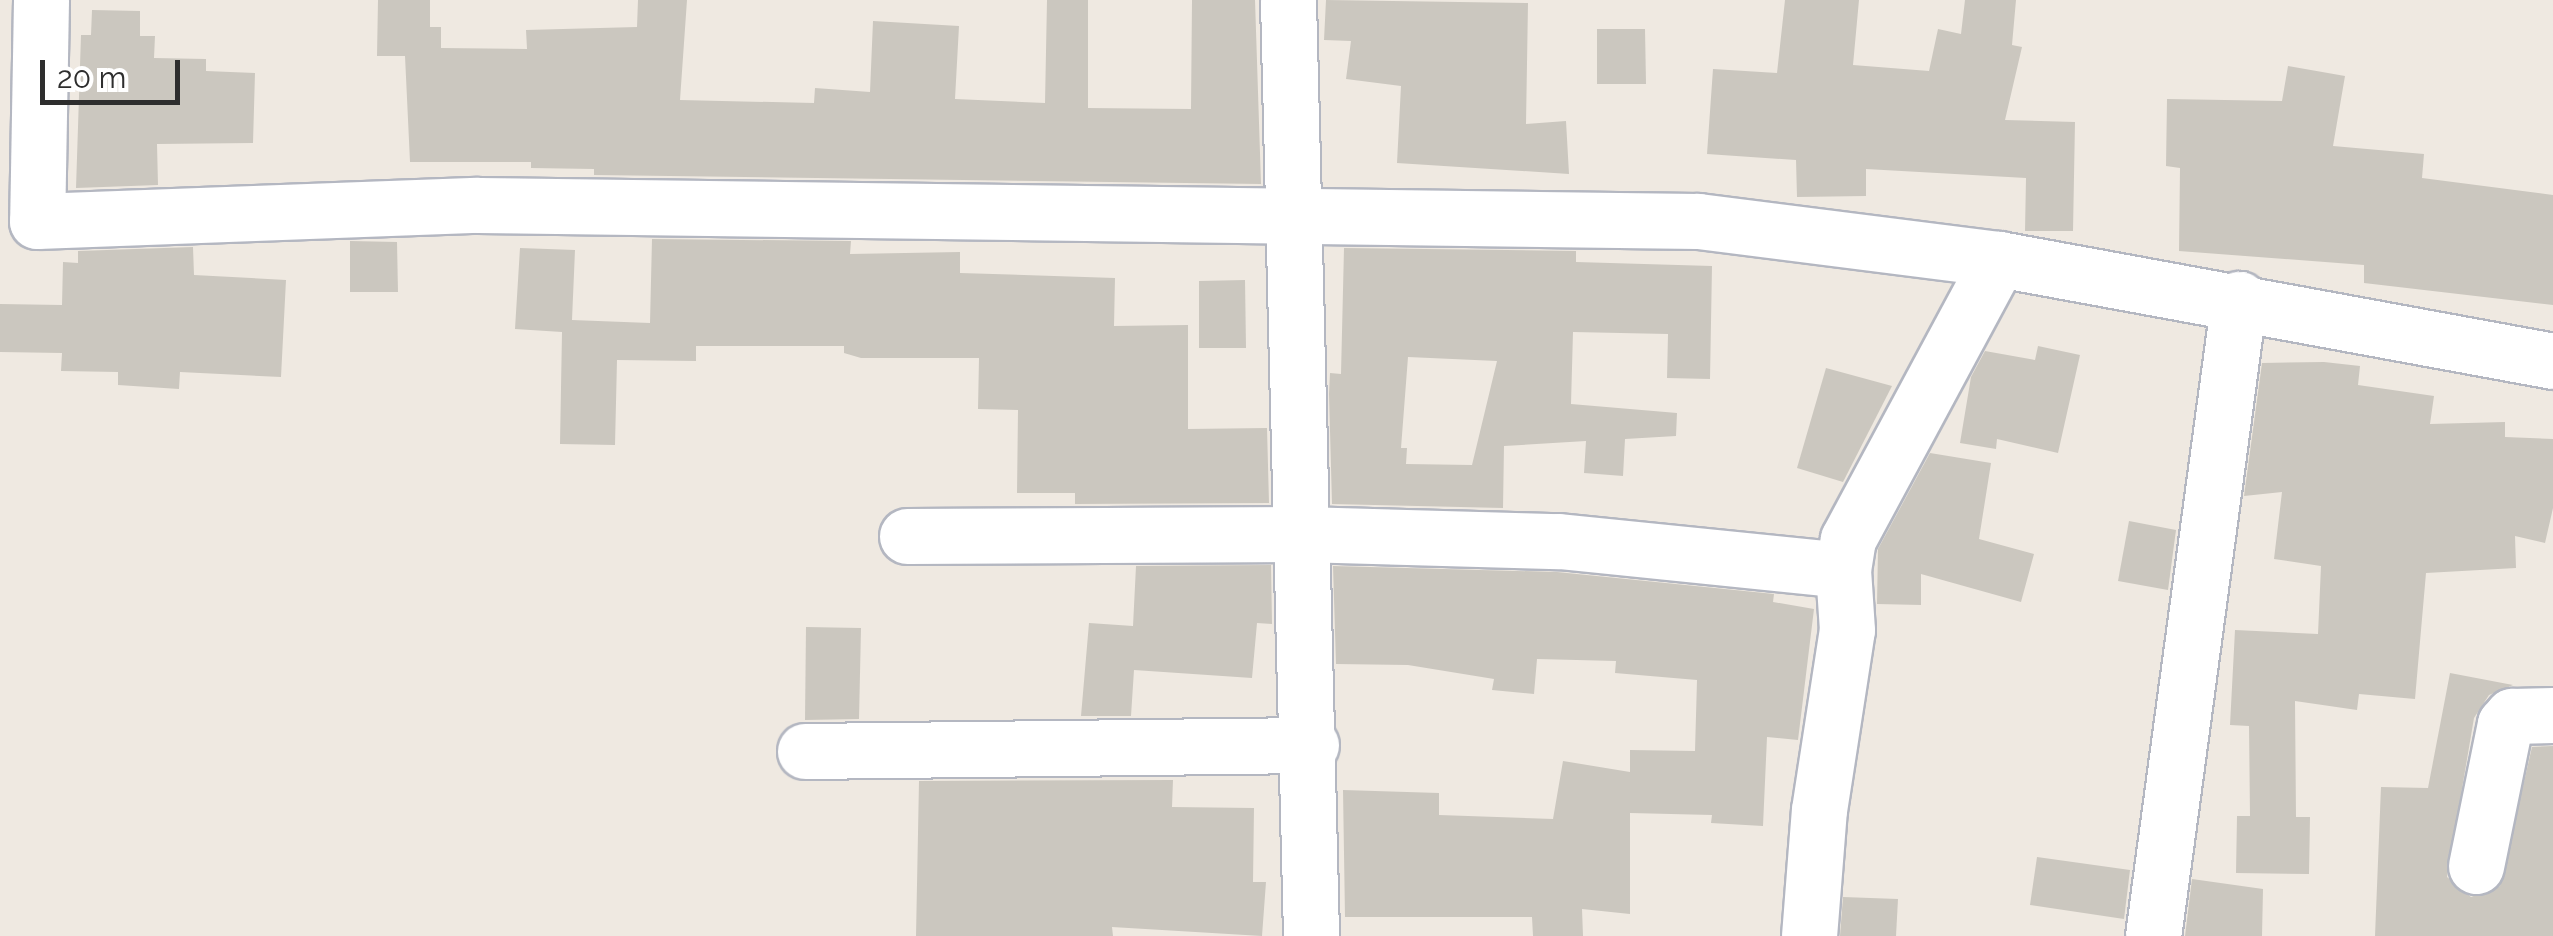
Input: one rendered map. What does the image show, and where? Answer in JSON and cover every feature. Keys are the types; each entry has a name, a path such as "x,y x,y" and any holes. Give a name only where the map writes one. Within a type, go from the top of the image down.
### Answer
{"street":[{"path":"41,0 20,78 18,222 478,205 1295,212 1698,221 1999,259 2240,299 2553,362"},
{"path":"1288,0 1301,534 1311,745 1312,936"},
{"path":"1809,936 1819,810 1847,630 1843,570 1848,539 1875,499 1999,259"},
{"path":"2153,936 2240,299"},
{"path":"907,536 1301,534 1560,540 1843,570"},
{"path":"2476,866 2505,724 2512,716 2553,715"},
{"path":"805,752 1311,745"}],"building":[{"path":"378,0 430,0 430,27 441,27 441,48 527,49 526,30 637,27 638,0 687,0 680,100 814,103 815,88 870,92 873,21 959,26 955,99 1045,103 1047,0 1088,0 1088,108 1191,109 1192,0 1255,0 1261,184 594,175 594,169 531,168 531,162 410,162 405,56 377,56"},
{"path":"1326,0 1528,3 1526,124 1566,121 1569,174 1397,163 1401,86 1346,79 1351,41 1324,40"},
{"path":"1785,0 1859,0 1853,65 1929,71 1938,29 1961,34 1965,0 2016,0 2012,45 2022,47 2005,120 2075,122 2073,231 2025,231 2026,178 1866,169 1866,196 1797,197 1796,160 1707,154 1713,69 1777,73"},
{"path":"92,10 140,11 140,36 155,36 154,58 206,59 206,71 255,73 253,143 157,144 158,185 76,188 81,35 91,35"},
{"path":"1597,29 1645,29 1646,84 1597,84"},
{"path":"2288,66 2345,76 2333,146 2424,154 2422,178 2553,195 2553,305 2364,283 2364,265 2179,251 2180,168 2166,166 2167,99 2282,101"},
{"path":"652,239 851,241 850,254 960,252 960,273 1115,278 1114,326 1188,325 1188,429 1267,428 1269,503 1075,504 1075,493 1017,493 1018,410 978,409 979,358 861,358 844,353 844,346 696,346 696,361 617,360 615,445 560,444 562,332 515,329 520,248 575,250 572,320 650,323"},
{"path":"350,241 397,242 398,292 350,292"},
{"path":"193,247 194,275 286,280 281,377 180,372 179,389 118,385 118,372 61,371 62,353 0,352 0,304 62,305 63,262 78,263 78,251"},
{"path":"1344,248 1576,251 1576,262 1712,266 1710,379 1667,378 1668,334 1573,332 1571,404 1677,413 1676,436 1625,439 1623,476 1584,473 1586,441 1504,446 1503,508 1332,504 1330,373 1341,374","holes":["1408,357 1497,361 1472,465 1406,464 1407,448 1401,448"]},
{"path":"1245,280 1246,348 1199,348 1199,281"},
{"path":"2038,346 2080,355 2058,453 1997,439 1996,449 1960,443 1971,377 1985,351 2035,360"},
{"path":"2262,363 2360,366 2358,385 2434,396 2430,424 2505,422 2505,437 2553,439 2553,508 2545,543 2515,536 2516,568 2426,573 2415,699 2359,694 2357,710 2295,701 2296,817 2310,817 2309,874 2236,873 2237,816 2250,816 2249,726 2230,725 2235,630 2318,634 2321,566 2274,559 2282,492 2244,496"},
{"path":"1826,368 1892,386 1843,482 1797,468"},
{"path":"1930,453 1991,463 1979,539 2034,554 2021,602 1921,574 1921,605 1877,604 1878,549"},
{"path":"2129,521 2176,530 2168,590 2118,581"},
{"path":"1271,565 1272,624 1257,623 1252,678 1134,670 1131,716 1081,716 1089,623 1133,626 1136,566"},
{"path":"1333,566 1557,572 1774,594 1773,602 1814,609 1798,740 1767,737 1763,826 1711,823 1712,815 1630,813 1630,914 1582,909 1583,936 1533,936 1532,917 1345,917 1343,790 1439,793 1439,815 1553,819 1563,761 1630,772 1630,750 1695,751 1697,680 1615,673 1616,661 1537,659 1534,694 1492,690 1494,679 1408,665 1336,664"},
{"path":"806,627 861,628 859,719 805,720"},
{"path":"2450,673 2513,685 2489,695 2474,718 2447,877 2471,897 2500,886 2532,747 2553,746 2553,936 2375,936 2381,787 2428,788"},
{"path":"1173,780 1172,807 1254,808 1253,882 1266,882 1262,936 1112,927 1113,936 916,936 919,781"},
{"path":"2037,857 2130,870 2124,919 2030,905"},
{"path":"2192,879 2263,889 2262,936 2185,936"},
{"path":"1843,897 1898,899 1896,936 1840,936"}]}
